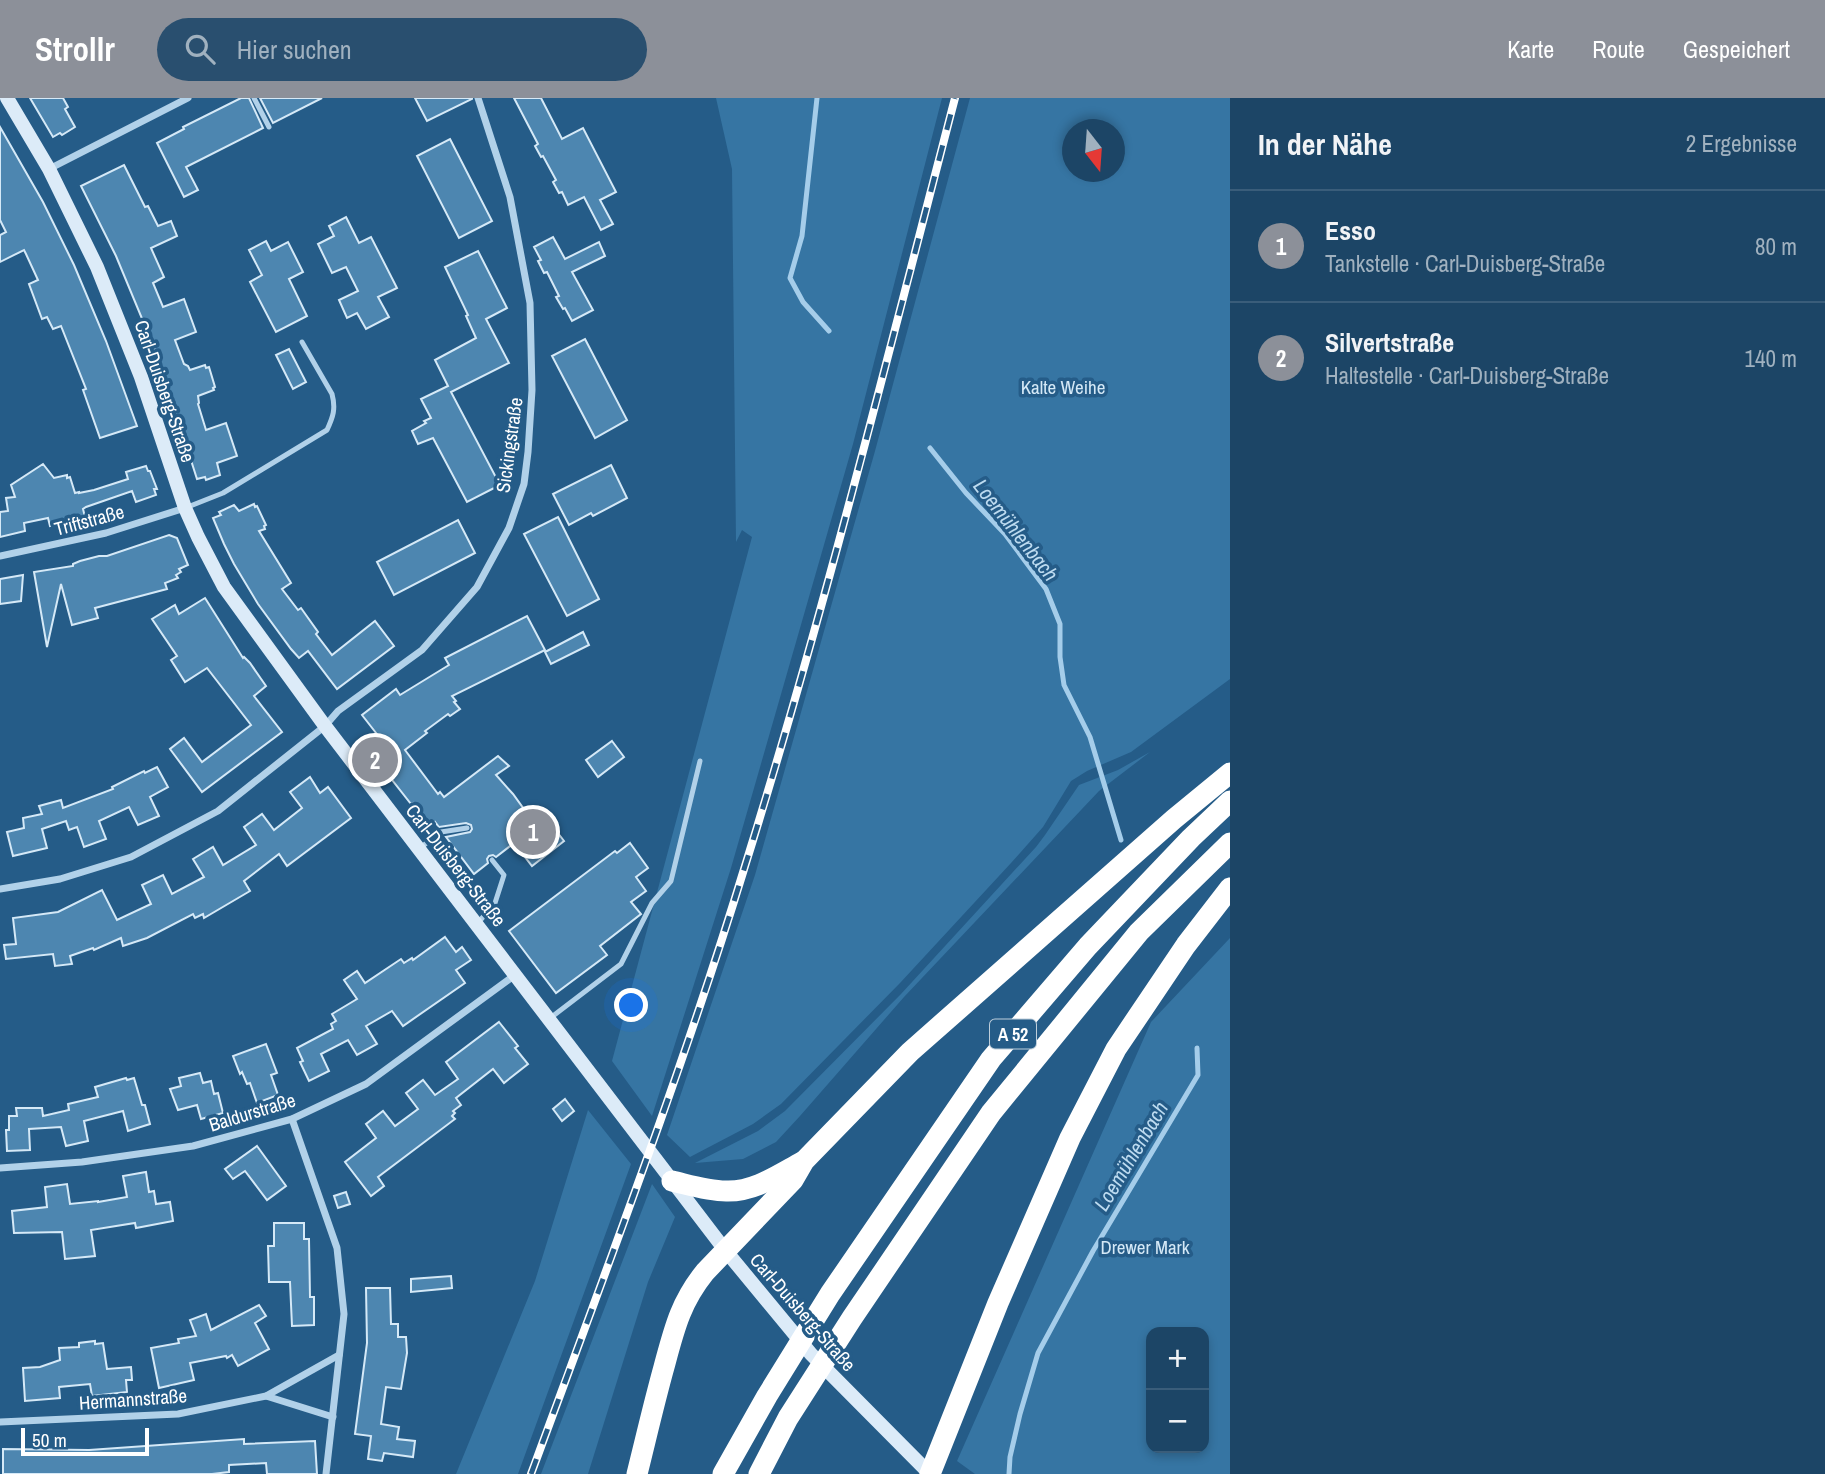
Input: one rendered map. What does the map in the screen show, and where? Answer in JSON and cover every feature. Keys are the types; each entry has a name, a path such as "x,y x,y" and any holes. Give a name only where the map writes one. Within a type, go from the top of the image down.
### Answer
{"highway":[{"path":"637,1474 678,1315 695,1284 793,1180 804,1161 911,1052 1174,819 1230,773"},
{"name":"A 52","path":"723,1474 830,1294 991,1059 1088,946 1230,801"},
{"name":"A 52","path":"759,1474 788,1418 852,1318 991,1113 1139,932 1230,844"},
{"path":"930,1474 998,1303 1070,1138 1116,1049 1186,945 1230,888"},
{"path":"672,1181 706,1189 740,1190 766,1181 804,1161"}],"main road":[{"name":"Carl-Duisberg-Straße","path":"7,98 49,169 97,267 141,377 185,508 225,587 325,726 725,1251 811,1354 930,1474"}],"street":[{"path":"49,169 188,98"},
{"name":"Sickingstraße","path":"0,889 60,879 131,857 218,811 325,726 338,711 422,650 477,587 509,528 523,484 532,390 530,303 510,197 478,98"},
{"name":"Triftstraße","path":"0,556 106,533 185,508"},
{"name":"Baldurstraße","path":"0,1168 82,1162 193,1146 292,1119 366,1084 516,975"},
{"path":"292,1119 337,1248 344,1314 326,1474"},
{"name":"Hermannstraße","path":"0,1422 178,1414 266,1396 339,1355"},
{"name":"Hermannstraße","path":"266,1396 333,1417"}],"lane":[{"path":"254,98 269,127"},
{"path":"185,508 223,493 327,430 334,415 335,403 302,342"},
{"path":"549,1019 621,964 652,903 671,881 700,761"},
{"path":"419,849 441,832 467,828"},
{"path":"477,924 495,903 504,875 492,860"}],"green space":[{"path":"716,98 942,98 853,444 731,868 652,1116 612,1061 752,537 742,530 736,542 732,169"},
{"name":"Kalte Weihe","path":"970,98 1230,98 1230,679 1131,752 1071,781 1043,827 1011,863 900,983 781,1104 753,1124 690,1157 667,1135 755,875 875,451"},
{"path":"1150,752 1099,791 904,997 776,1142 743,1159 695,1163 758,1131 785,1111 901,994 1036,847 1079,785 1118,770"},
{"name":"Drewer Mark","path":"1230,938 1230,1474 975,1474 957,1461 1151,1022"},
{"path":"588,1110 631,1164 518,1474 456,1474 535,1281"},
{"path":"652,1184 675,1217 648,1282 588,1474 541,1474"}],"building":[{"path":"30,98 63,98 68,107 65,109 75,127 53,137"},
{"path":"241,98 249,98 263,128 186,167 198,190 184,197 157,143"},
{"path":"260,98 322,98 273,123"},
{"path":"415,98 472,98 472,99 427,121"},
{"path":"514,98 541,98 562,139 583,128 616,192 600,200 613,224 601,230 584,197 568,205 553,182 556,180 535,146 538,144"},
{"path":"0,127 43,202 74,265 106,341 137,426 100,438 83,390 86,389 61,326 53,329 47,317 42,319 29,284 38,280 24,250 0,262 0,235 6,232 0,220"},
{"path":"450,139 492,221 459,238 417,156"},
{"path":"124,165 145,207 148,206 158,226 171,221 177,236 151,248 164,277 153,283 163,307 184,299 196,332 175,340 184,364 190,370 205,365 206,368 209,367 214,390 198,396 206,430 226,423 237,456 217,463 220,475 206,480 205,477 197,479 158,357 116,256 81,186"},
{"path":"346,217 359,243 371,237 397,288 378,297 389,317 366,329 357,313 347,318 339,300 358,291 346,267 332,273 318,244 334,236 329,226"},
{"path":"553,237 565,259 599,242 605,256 572,272 593,310 572,321 556,297 559,296 547,272 544,273 534,247"},
{"path":"266,241 271,251 288,242 303,272 289,279 307,316 276,332 250,282 262,275 249,250"},
{"path":"478,251 507,308 486,319 509,363 451,392 500,485 467,502 433,438 418,444 412,431 431,418 421,399 448,386 435,360 476,338 445,267"},
{"path":"585,339 627,420 595,438 552,356"},
{"path":"289,349 306,382 293,389 276,355"},
{"path":"43,464 54,478 67,475 67,478 70,477 75,493 128,479 126,472 146,466 157,489 154,489 156,495 136,502 132,491 86,507 83,509 85,517 77,520 50,526 48,518 24,523 25,531 0,537 0,512 8,511 6,498 15,497 11,485"},
{"path":"611,465 627,498 569,525 553,494"},
{"path":"254,504 266,525 265,529 259,531 291,583 282,589 298,610 301,608 332,655 375,621 394,646 337,689 308,651 299,658 291,649 258,604 224,544 213,518 234,505 239,511"},
{"path":"558,517 599,599 567,616 524,534"},
{"path":"458,520 475,553 394,595 377,562"},
{"path":"169,535 177,538 188,565 179,569 181,572 176,575 178,578 165,583 167,589 95,608 98,618 72,625 61,584 47,647 34,572 73,566 80,561 107,556"},
{"path":"23,575 21,601 0,604 0,579"},
{"path":"205,598 243,658 250,663 266,686 254,696 282,732 202,792 170,749 184,738 202,762 251,725 207,668 185,682 171,660 177,656 152,619 175,605 179,614"},
{"path":"527,616 545,650 452,696 460,709 450,716 448,714 425,731 427,733 405,750 438,794 440,792 444,797 498,756 509,766 496,775 534,823 544,815 564,841 532,866 514,843 496,857 489,856 488,863 474,874 446,837 470,832 471,825 466,823 439,827 435,822 430,826 374,757 387,747 362,715 396,689 400,695 449,665 445,658"},
{"path":"583,632 589,645 551,664 545,652"},
{"path":"612,741 624,757 598,777 586,760"},
{"path":"157,767 168,787 150,797 159,816 138,825 129,807 99,821 106,839 84,847 77,827 69,830 66,821 42,829 47,848 13,856 7,832 24,828 23,818 42,814 39,806 61,800 63,808 113,789 112,787 144,771 145,773"},
{"path":"310,777 320,793 328,787 351,818 287,866 279,854 244,881 250,891 204,918 203,914 195,918 193,914 147,938 123,946 121,938 94,950 93,948 70,956 72,964 55,966 53,954 6,959 4,945 16,944 13,918 58,912 102,890 117,920 151,904 142,885 163,875 172,894 204,877 193,859 213,847 223,865 256,845 244,827 262,814 274,830 302,808 290,792"},
{"path":"630,843 648,868 636,877 646,891 631,902 641,914 600,946 607,955 556,993 509,931 615,851 617,853"},
{"path":"445,937 456,952 462,947 471,960 456,970 465,983 403,1026 392,1011 366,1026 377,1044 357,1055 348,1040 321,1054 329,1071 309,1081 297,1048 333,1029 331,1024 336,1021 332,1014 357,999 344,980 357,971 365,983 401,959 404,963 412,958 413,960"},
{"path":"499,1022 528,1064 504,1083 493,1069 456,1098 461,1105 453,1111 455,1113 452,1116 455,1119 378,1177 384,1186 371,1196 345,1162 376,1138 366,1124 383,1111 395,1126 418,1109 406,1093 423,1080 435,1095 458,1079 446,1062"},
{"path":"266,1044 277,1073 271,1075 278,1095 257,1103 250,1083 247,1084 242,1072 240,1074 233,1056"},
{"path":"200,1073 203,1083 211,1081 214,1094 218,1093 223,1113 201,1119 197,1105 178,1110 170,1089 181,1086 179,1078"},
{"path":"134,1078 150,1124 128,1131 123,1111 84,1121 88,1141 66,1146 61,1127 29,1129 30,1150 7,1151 6,1130 9,1130 9,1116 17,1116 16,1108 42,1108 43,1116 69,1110 68,1104 98,1097 95,1087"},
{"path":"565,1099 574,1111 562,1121 553,1109"},
{"path":"257,1146 286,1186 267,1200 245,1171 233,1179 225,1169"},
{"path":"146,1172 149,1192 154,1191 156,1204 170,1202 173,1221 136,1228 135,1223 91,1230 95,1256 65,1259 62,1232 14,1233 12,1211 47,1207 45,1187 67,1184 70,1204 98,1202 127,1197 123,1176"},
{"path":"346,1192 350,1204 338,1208 334,1196"},
{"path":"274,1223 304,1223 304,1239 309,1239 310,1297 314,1297 314,1325 292,1326 290,1282 269,1282 268,1246 274,1246"},
{"path":"451,1276 452,1288 411,1292 411,1279"},
{"path":"366,1288 390,1288 391,1324 398,1324 398,1337 406,1337 407,1353 401,1389 386,1387 381,1424 399,1427 397,1439 415,1441 413,1457 384,1453 382,1461 368,1459 371,1436 355,1434 367,1343"},
{"path":"259,1305 266,1316 255,1323 269,1349 238,1366 232,1355 190,1363 194,1380 159,1388 151,1348 179,1343 178,1339 196,1336 190,1320 206,1314 211,1330"},
{"path":"95,1341 95,1344 103,1343 107,1369 131,1367 132,1380 126,1380 127,1392 92,1396 90,1384 59,1387 60,1398 25,1401 23,1368 40,1367 60,1360 59,1348 79,1347 79,1343"},
{"path":"244,1439 244,1444 315,1441 317,1474 267,1474 266,1463 229,1465 229,1472 212,1474 3,1474 3,1449 89,1450"}],"waterway":[{"name":"Loemühlenbach","path":"817,98 802,236 790,278 803,302 829,331"},
{"name":"Loemühlenbach","path":"930,448 966,493 1005,534 1046,589 1060,624 1060,657 1064,685 1090,737 1121,840"},
{"name":"Loemühlenbach","path":"1009,1474 1020,1414 1038,1353 1093,1251 1198,1075 1197,1048"}],"railway":[{"path":"531,1474 669,1096 745,866 828,580 955,98"}],"place":[{"name":"Silvertstraße","path":"375,760"},
{"name":"Esso","path":"533,832"}]}
